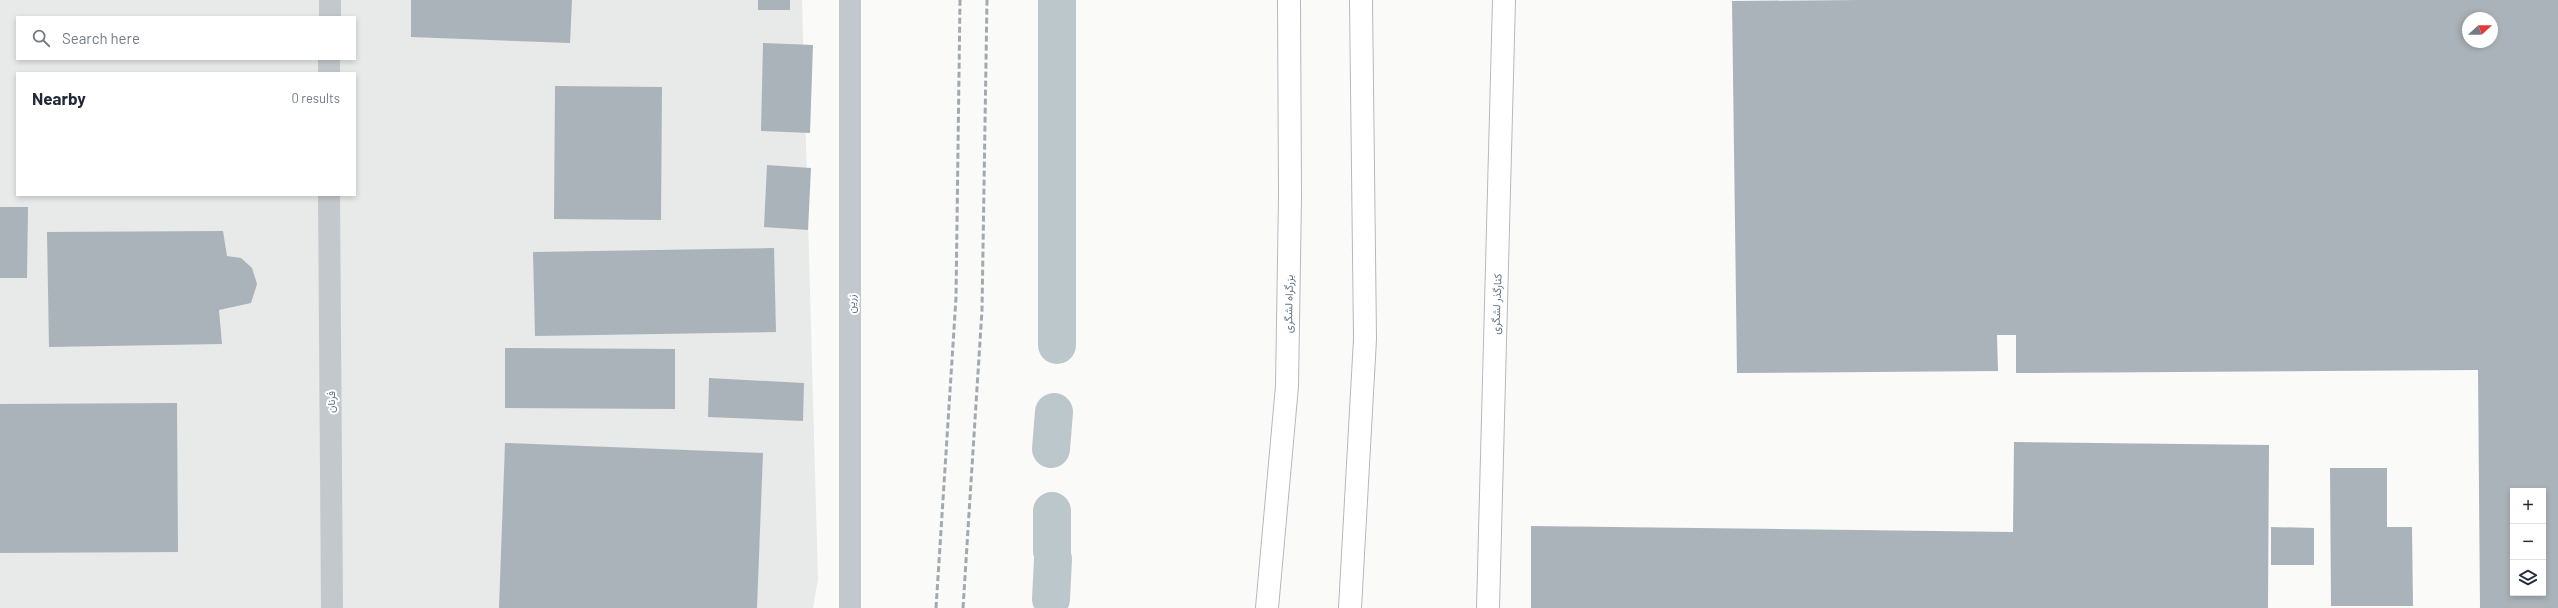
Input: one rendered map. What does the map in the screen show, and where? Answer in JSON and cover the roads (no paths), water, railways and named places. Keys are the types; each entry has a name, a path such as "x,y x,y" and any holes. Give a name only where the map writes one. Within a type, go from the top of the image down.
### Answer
{"main road":[{"name":"بزرگراه لشگری","path":"1268,608 1287,386 1290,197 1289,0"},
{"path":"1350,608 1365,339 1361,0"},
{"name":"کنارگذر لشگری","path":"1488,608 1504,0"}],"street":[{"path":"330,0 330,16"},
{"name":"زرین","path":"850,0 850,608"},
{"path":"329,72 330,60"},
{"name":"فرنان","path":"329,196 332,608"}],"waterway":[{"path":"1057,0 1057,345"},
{"path":"1051,449 1054,412"},
{"path":"1052,511 1052,551"},
{"path":"1051,599 1053,559"}],"railway":[{"path":"936,608 956,298 960,0"},
{"path":"963,608 982,310 987,0"}]}
